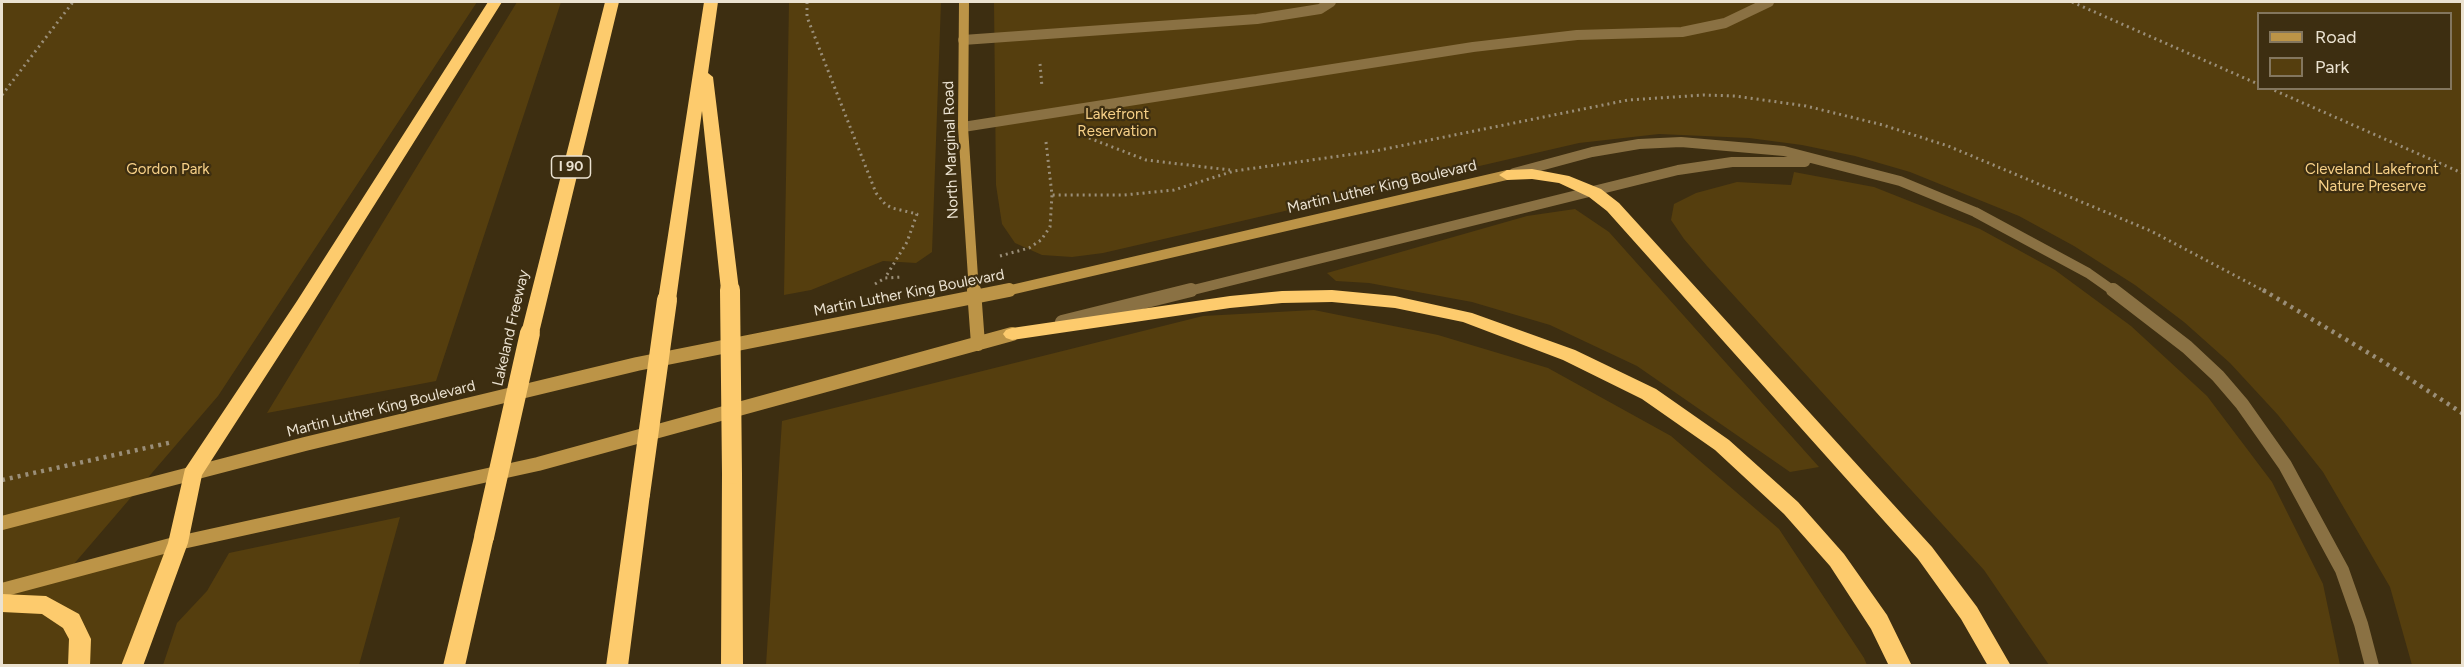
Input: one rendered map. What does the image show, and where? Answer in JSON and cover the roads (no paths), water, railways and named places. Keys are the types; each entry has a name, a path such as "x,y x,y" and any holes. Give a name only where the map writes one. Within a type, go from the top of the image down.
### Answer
{"highway":[{"path":"132,666 178,543 192,474 303,305 495,2"},
{"name":"Lakeland Freeway","path":"454,666 530,333 612,2"},
{"path":"616,666 711,6"},
{"path":"704,52 730,290 732,666"},
{"path":"1507,175 1546,175 1580,184 1595,193 1627,222 1925,553 1970,613 2001,666"},
{"path":"1012,334 1230,302 1282,297 1332,296 1395,302 1466,317 1569,354 1649,394 1722,445 1791,508 1837,560 1879,622 1901,666"},
{"path":"2,603 46,605 72,621 80,639 79,666"}],"main road":[{"name":"North Marginal Road","path":"964,2 963,127 973,298 978,344"},
{"name":"Martin Luther King Boulevard","path":"2,524 39,512 305,444 637,364 973,298 1507,175"},
{"name":"Martin Luther King Boulevard","path":"2,590 178,543 538,464 1012,334"}],"street":[{"path":"963,40 1257,19 1320,9 1331,2"},
{"path":"963,127 1044,116 1473,46 1577,35 1682,32 1725,23 1769,2"},
{"name":"Martin Luther King Boulevard","path":"1507,175 1592,153 1639,144 1663,142 1784,151 1900,182 1975,212 2088,273 2132,303 2218,376 2242,404 2286,465 2342,570 2361,624 2372,666"},
{"name":"Martin Luther King Boulevard","path":"1012,334 1699,166 1768,161 1827,162"}],"park label":[{"name":"Lakefront Reservation","path":"1117,124"},
{"name":"Gordon Park","path":"168,170"},
{"name":"Cleveland Lakefront Nature Preserve","path":"2372,178"}]}
